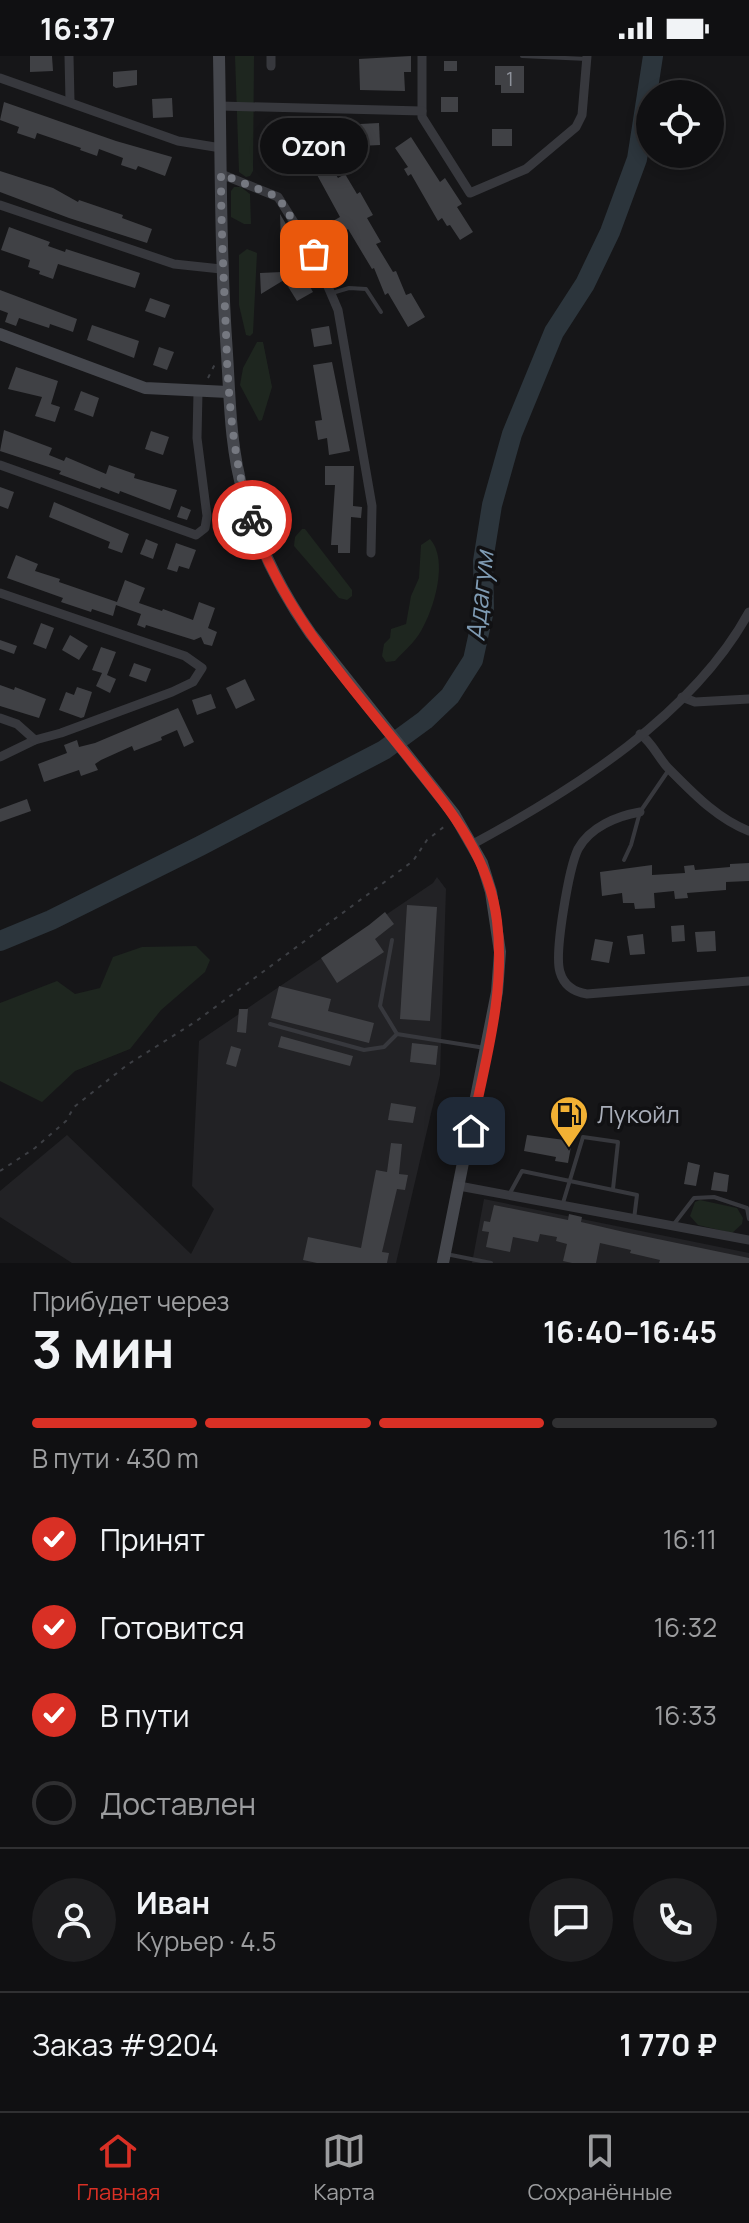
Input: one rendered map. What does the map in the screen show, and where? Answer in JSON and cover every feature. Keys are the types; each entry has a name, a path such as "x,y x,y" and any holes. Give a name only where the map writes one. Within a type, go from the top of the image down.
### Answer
{"main road":[{"path":"219,56 221,269 228,392 242,491 257,536 292,607 473,844 491,892 500,952 497,992 444,1258"},
{"path":"0,334 145,388 228,392"}],"street":[{"path":"69,56 70,101"},
{"path":"422,56 422,117 470,193 526,169 576,127 582,115 587,57"},
{"path":"0,78 178,141 221,148"},
{"path":"220,106 422,111"},
{"path":"221,174 278,197 314,254 338,310 372,506 371,553"},
{"path":"0,205 174,264 221,269"},
{"path":"0,465 196,535 205,528 207,516 197,438 198,392"},
{"path":"0,593 185,656 202,668 193,682 172,692 35,740 0,757"},
{"path":"473,844 577,784 640,734 682,697 732,641 749,612"},
{"path":"682,697 695,702 749,699"},
{"path":"0,718 17,724 35,740"},
{"path":"640,734 669,769 704,803 734,825 749,831"},
{"path":"640,812 625,815 597,828 578,849 558,954 560,973 567,986 587,994 749,981"},
{"path":"459,1186 749,1240"}],"lane":[{"path":"522,56 587,57"},
{"path":"331,293 349,288 366,289 381,312"},
{"path":"624,860 640,812 669,769"},
{"path":"392,940 380,1006 397,1034 487,1048"},
{"path":"270,1024 364,1050 384,1047 397,1034"},
{"path":"562,1205 583,1137 618,1142 613,1190"},
{"path":"509,1196 522,1171 637,1195 634,1219"},
{"path":"673,1226 694,1198 714,1197 747,1208 749,1219"},
{"path":"444,1258 491,1263"}],"path":[{"path":"207,379 217,361"},
{"path":"0,1171 35,1148 66,1121 74,1107 127,1065 195,1022 413,861 427,840 452,819"}],"shaded area":[{"path":"235,56 254,56 253,171 246,177 239,172"},
{"path":"234,187 241,187 250,194 251,224 231,217 231,191"},
{"path":"247,249 257,253 253,333 250,336 246,335 239,305 239,255"},
{"path":"257,342 263,342 272,387 262,420 259,421 240,385 243,368"},
{"path":"302,529 352,590 352,596 347,600 339,598 294,546 295,537"},
{"path":"430,539 436,548 439,572 431,610 412,643 395,661 386,662 382,656 384,644 390,638 391,629 406,624 411,596 419,578 421,545"},
{"path":"437,877 446,889 440,1075 396,1263 72,1263 0,1217 0,1191 67,1135 191,1254 214,1209 192,1186 199,1041 433,883"},
{"path":"196,946 210,960 205,972 161,1010 130,1049 75,1071 42,1102 0,1081 0,1003 57,981 75,994 100,988 113,957 142,947"},
{"path":"484,1199 749,1253 749,1263 472,1263"},
{"path":"700,1200 737,1208 743,1218 742,1224 732,1233 698,1225 690,1216 695,1202"}],"building":[{"path":"30,56 52,56 53,71 30,72"},
{"path":"411,56 411,72 404,72 405,91 360,90 359,59"},
{"path":"444,61 457,61 457,71 444,71"},
{"path":"495,66 524,66 524,93 501,93 501,85 495,85"},
{"path":"137,70 137,85 113,86 113,72"},
{"path":"441,97 458,97 458,112 441,112"},
{"path":"172,98 173,117 153,118 152,99"},
{"path":"4,102 172,157 165,176 138,166 136,170 121,165 123,158 99,149 97,156 37,133 35,139 17,133 19,127 0,120"},
{"path":"379,123 380,145 360,146 360,124"},
{"path":"492,129 512,129 512,146 492,146"},
{"path":"311,132 320,147 303,157 294,141"},
{"path":"411,137 440,182 445,178 462,204 457,207 473,232 460,240 442,218 438,221 411,174 408,176 404,169 408,167 395,148"},
{"path":"330,165 338,178 345,174 357,194 360,192 373,215 367,218 381,242 376,244 393,272 396,271 406,295 411,293 425,317 408,327 388,293 385,295 374,268 348,229 340,234 333,221 340,217 316,173"},
{"path":"0,171 53,188 78,202 123,215 122,218 152,229 147,243 0,192"},
{"path":"280,214 311,266 301,271 313,292 297,301 284,280 261,294 260,273 282,272"},
{"path":"9,227 50,242 48,246 65,252 66,249 140,273 135,288 58,264 53,279 39,274 40,271 28,267 30,260 1,250"},
{"path":"0,290 77,319 73,332 19,318 16,326 5,322 8,313 0,310"},
{"path":"150,298 170,305 165,318 145,311"},
{"path":"92,325 139,341 134,358 87,340"},
{"path":"329,326 332,344 314,347 311,329"},
{"path":"159,347 174,352 167,370 153,365"},
{"path":"332,362 350,451 329,455 327,438 318,440 315,421 322,420 313,365"},
{"path":"16,367 58,381 51,404 60,407 55,422 35,416 42,397 8,389"},
{"path":"81,391 99,398 93,417 74,410"},
{"path":"4,430 52,448 49,455 64,461 66,457 106,474 109,465 135,474 134,478 177,490 170,510 120,491 119,494 100,489 59,474 61,471 0,451"},
{"path":"151,431 169,437 163,455 145,449"},
{"path":"325,466 354,466 353,506 362,507 361,518 351,517 350,553 338,553 338,545 331,545 335,485 325,485"},
{"path":"0,487 14,492 8,509 0,506"},
{"path":"54,502 129,534 122,553 108,548 110,542 49,517"},
{"path":"181,506 191,510 187,520 177,517"},
{"path":"146,539 158,544 153,559 140,554"},
{"path":"176,543 196,550 189,569 179,566 177,572 167,569"},
{"path":"16,555 38,564 35,571 117,602 125,580 145,588 139,603 162,611 193,620 199,602 215,608 208,628 217,632 212,646 204,644 201,637 194,640 137,625 141,614 116,605 113,616 92,609 91,612 61,602 63,598 7,578"},
{"path":"41,623 54,628 46,649 33,644"},
{"path":"70,635 88,646 79,660 62,650"},
{"path":"0,640 17,646 14,654 0,649"},
{"path":"101,647 116,652 107,675 116,679 110,693 96,686 102,673 92,670"},
{"path":"134,663 151,669 146,682 129,676"},
{"path":"245,679 255,700 236,709 226,688"},
{"path":"0,685 14,690 15,687 46,699 39,718 0,706"},
{"path":"77,687 92,692 81,718 59,710 66,692 74,695"},
{"path":"211,694 216,708 197,715 192,700"},
{"path":"178,708 194,742 184,747 177,730 161,737 162,740 134,751 132,746 101,760 95,764 98,770 81,776 79,770 44,782 38,764 67,753 64,745 77,740 79,747 95,743"},
{"path":"27,799 31,811 0,822 0,809"},
{"path":"749,863 749,881 726,882 726,890 687,893 688,898 675,899 674,891 654,893 655,908 635,909 634,903 623,903 622,893 602,896 600,872 652,865 652,875 685,873 684,866 694,865 695,870"},
{"path":"407,905 437,907 430,1021 400,1019"},
{"path":"385,912 394,924 375,939 384,952 337,983 321,958"},
{"path":"684,925 685,941 672,942 671,926"},
{"path":"715,931 716,951 697,952 695,932"},
{"path":"643,934 645,954 630,955 627,936"},
{"path":"595,939 613,942 609,963 591,960"},
{"path":"279,986 331,999 328,1011 374,1023 369,1043 271,1018"},
{"path":"239,1009 248,1009 246,1033 237,1032"},
{"path":"281,1036 353,1056 350,1066 278,1047"},
{"path":"412,1043 438,1046 436,1065 410,1062"},
{"path":"231,1046 241,1049 236,1067 226,1064"},
{"path":"391,1103 416,1107 413,1123 388,1120"},
{"path":"527,1135 572,1141 568,1163 555,1161 556,1157 524,1151"},
{"path":"391,1143 402,1144 399,1174 408,1175 405,1190 397,1189 382,1252 389,1253 387,1263 317,1263 303,1260 308,1237 361,1248 376,1170 387,1172"},
{"path":"688,1162 700,1165 696,1186 684,1184"},
{"path":"714,1172 729,1175 727,1192 711,1190"},
{"path":"494,1205 568,1220 569,1214 582,1217 581,1222 749,1258 749,1263 659,1263 660,1260 630,1253 631,1250 600,1243 596,1263 572,1263 563,1261 567,1244 556,1241 557,1237 540,1234 538,1242 513,1237 510,1252 486,1247 489,1232 482,1231 484,1221 490,1222"}],"waterway":[{"name":"Адагум","path":"0,941 51,920 200,846 384,750 425,720 450,696 473,660 484,610 483,561 492,505 512,434 554,332 585,284 610,232 637,159 653,56"}],"way so far":[{"path":"252,520 234,451 228,392 221,269 221,174 278,197 314,254"}],"place":[{"name":"Ozon","path":"314,254"},
{"name":"Лукойл","path":"569,1149"}],"route":[{"path":"252,520 292,607 454,814 482,863 497,918 500,952 491,1031 471,1131"}]}
